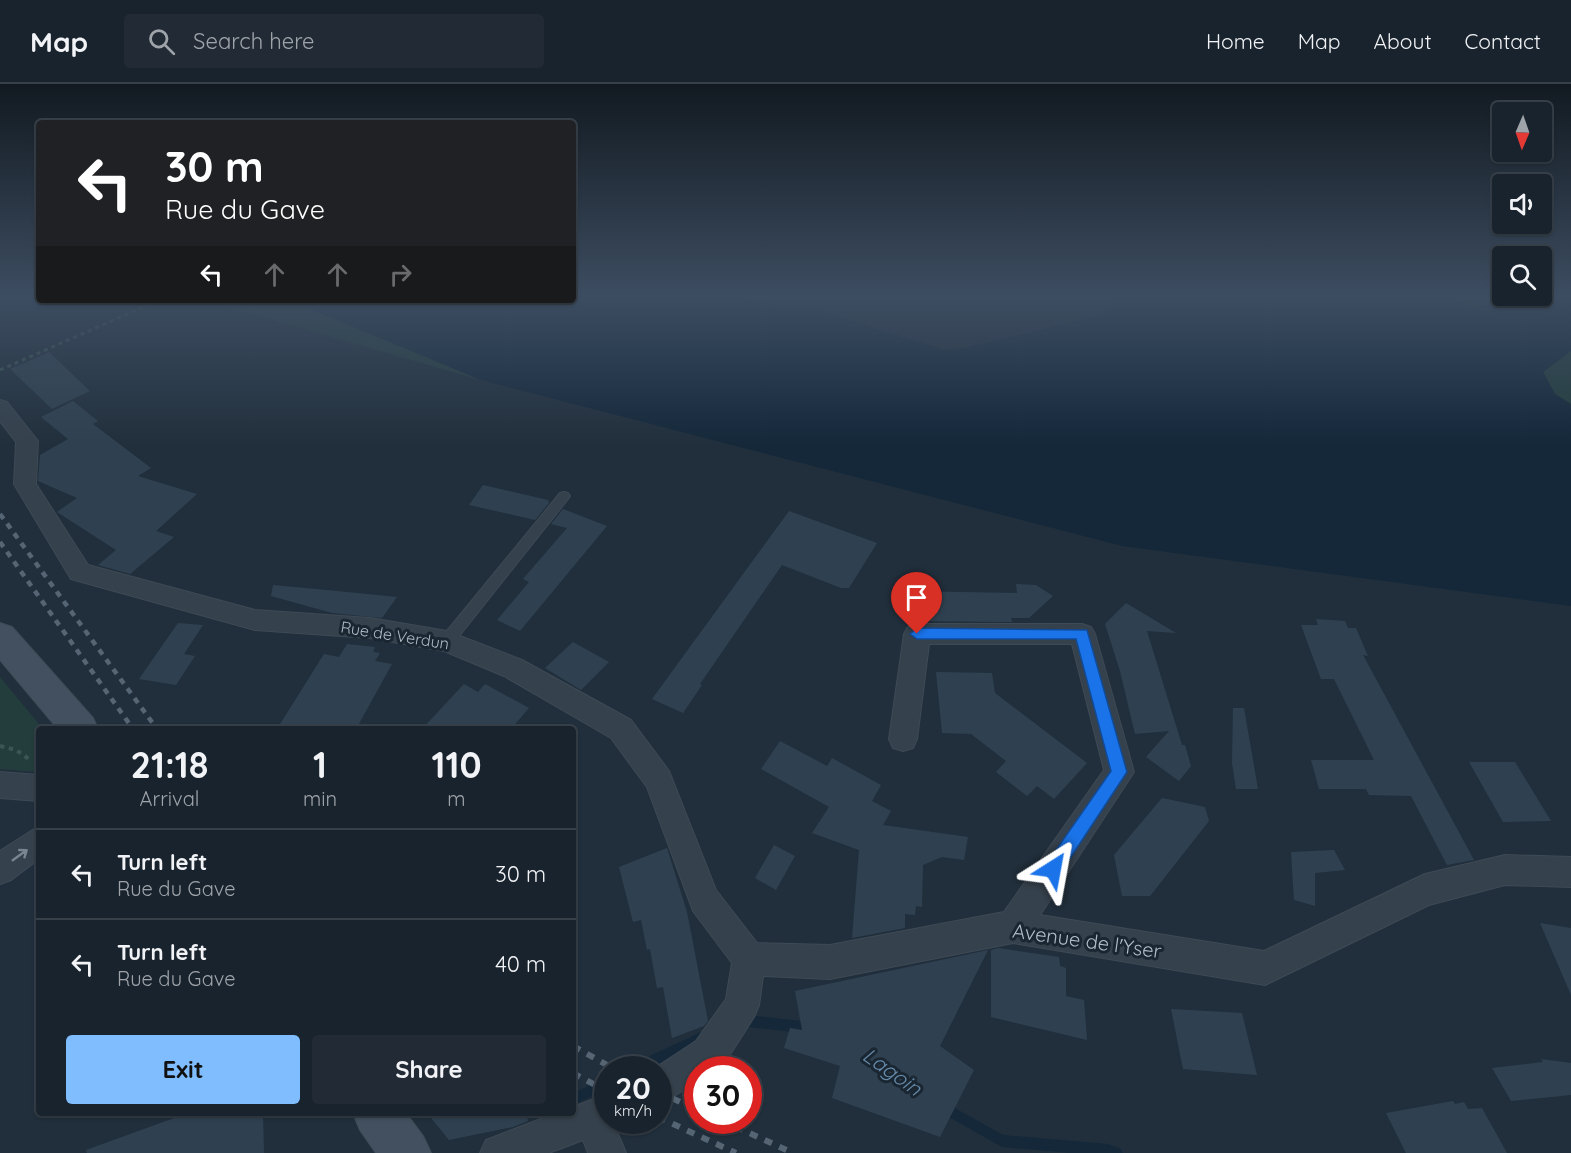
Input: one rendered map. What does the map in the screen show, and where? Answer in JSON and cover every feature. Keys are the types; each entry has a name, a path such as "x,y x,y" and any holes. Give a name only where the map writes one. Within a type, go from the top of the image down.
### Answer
{"main road":[{"path":"0,636 77,726"},
{"path":"379,1116 406,1153"}],"street":[{"name":"Rue de Verdun","path":"0,407 27,441 25,484 80,572 255,620 370,628 447,641 513,668 621,729 659,780 704,900 749,959"},
{"path":"903,739 917,634 1082,634 1119,772 1013,927"},
{"path":"0,785 36,775"},
{"path":"0,869 36,843"},
{"name":"Avenue de l'Yser","path":"749,959 830,962 1013,927 1265,968 1425,890 1505,870 1571,872"},
{"path":"672,1078 709,1054 742,1005 749,959"},
{"path":"499,1153 594,1117"},
{"path":"604,1134 607,1153"}],"lane":[{"path":"447,641 564,496"}],"path":[{"path":"0,370 55,346"},
{"path":"0,746 16,750 36,775"}],"green space":[{"path":"362,346 399,346 481,380"},
{"path":"1571,351 1571,404 1555,394 1543,372"},
{"path":"0,677 41,726 36,726 36,772 0,769"}],"water":[{"path":"399,346 931,346 944,350 973,346 1571,346 1571,351 1543,372 1555,394 1571,404 1571,606 1122,546 481,380"}],"building":[{"path":"49,352 90,391 52,409 10,369"},
{"path":"73,401 98,421 93,424 151,468 138,476 197,494 156,531 174,537 130,574 98,565 116,550 57,512 77,498 38,481 40,455 68,439 41,417"},
{"path":"483,485 548,500 549,503 535,520 469,505"},
{"path":"563,509 607,526 520,631 497,620 529,582 523,579 567,528 551,524"},
{"path":"789,511 877,543 849,588 841,588 782,565 700,684 702,685 683,713 652,699"},
{"path":"1016,584 1036,585 1053,596 1029,618 1011,618 1012,622 906,621 903,591 1017,593"},
{"path":"273,585 397,597 382,618 332,613 271,596"},
{"path":"1126,603 1176,633 1147,631 1182,745 1185,745 1191,766 1179,781 1146,757 1169,731 1135,734 1120,671 1105,624"},
{"path":"1316,619 1345,621 1348,628 1356,628 1368,656 1363,655 1474,860 1447,865 1411,796 1369,795 1366,789 1319,789 1311,760 1374,760 1334,679 1321,679 1301,625 1318,625"},
{"path":"178,623 203,625 184,654 195,656 176,685 139,679"},
{"path":"573,642 609,662 581,690 545,668"},
{"path":"347,644 375,647 373,652 380,653 375,661 392,664 358,726 279,726 324,654 339,657"},
{"path":"936,672 992,673 995,693 1087,763 1054,799 1037,786 1027,796 996,772 1006,761 971,734 942,733"},
{"path":"464,684 478,692 485,684 529,708 514,726 425,726"},
{"path":"1233,708 1244,708 1258,789 1236,789 1232,763"},
{"path":"780,741 827,766 832,758 881,785 872,801 891,811 883,825 968,837 964,860 942,857 923,865 922,907 916,906 915,915 905,914 905,928 852,938 859,850 812,833 829,807 761,769"},
{"path":"1469,762 1515,762 1551,821 1503,822"},
{"path":"1162,798 1205,807 1209,821 1150,896 1122,896 1114,855"},
{"path":"774,845 795,856 776,890 755,878"},
{"path":"667,848 687,912 708,1021 704,1026 672,1038 663,987 657,988 650,949 647,950 641,920 633,922 619,867"},
{"path":"1334,850 1345,870 1315,873 1315,906 1294,900 1291,852"},
{"path":"1540,923 1571,928 1571,995"},
{"path":"998,948 1059,957 1060,966 1066,968 1066,996 1084,1000 1087,1040 991,1017 991,950"},
{"path":"988,950 940,1046 974,1070 940,1137 832,1098 840,1066 784,1048 790,1028 802,1030 795,991"},
{"path":"1171,1009 1242,1013 1257,1075 1183,1069"},
{"path":"1541,1059 1571,1063 1571,1095 1511,1101 1492,1068 1543,1062"},
{"path":"1453,1101 1455,1104 1464,1102 1468,1109 1482,1108 1507,1153 1406,1153 1386,1113"},
{"path":"180,1116 263,1116 264,1153 87,1153 86,1150"},
{"path":"429,1116 527,1116 528,1121 513,1127 449,1140"}],"waterway":[{"name":"Lagoin","path":"740,1024 748,1021 810,1028"},
{"name":"Lagoin","path":"662,1056 708,1035"},
{"name":"Lagoin","path":"576,1098 594,1089"},
{"name":"Lagoin","path":"944,1108 1002,1141 1108,1150 1117,1153"}],"railway":[{"path":"0,514 155,726"},
{"path":"0,542 131,726"},
{"path":"576,1048 594,1058"},
{"path":"576,1075 594,1084"},
{"path":"672,1098 684,1104"},
{"path":"672,1123 736,1153"},
{"path":"752,1134 793,1153"}],"route":[{"path":"917,634 1082,634 1119,772 1053,869"}]}
